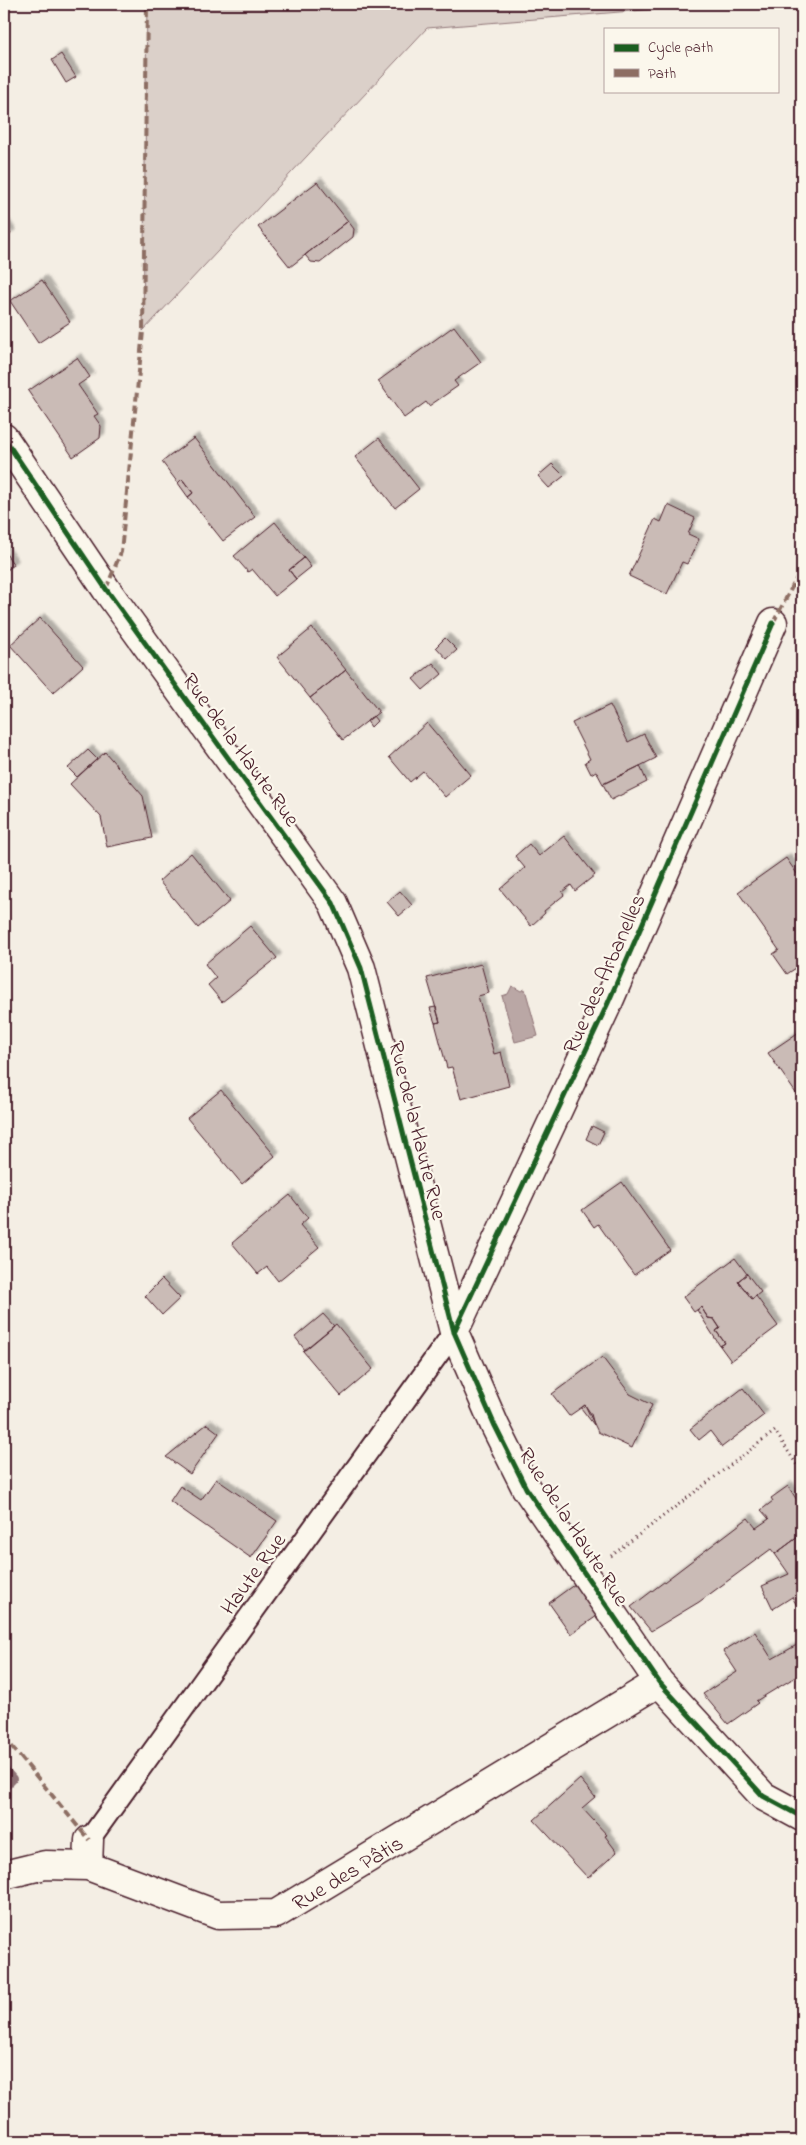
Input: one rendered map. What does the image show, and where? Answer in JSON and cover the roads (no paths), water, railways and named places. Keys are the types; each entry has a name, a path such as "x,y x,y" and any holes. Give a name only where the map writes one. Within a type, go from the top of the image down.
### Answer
{"street":[{"name":"Rue de la Haute Rue","path":"4,438 106,589 333,903 362,968 454,1332 495,1426 526,1488 658,1682 763,1796 802,1817"},
{"name":"Rue des Arbanelles","path":"454,1332 608,1003 774,623"},
{"name":"Rue des Pâtis","path":"4,1875 88,1853 218,1915 276,1914 658,1682"}],"lane":[{"name":"Haute Rue","path":"88,1853 454,1332"}],"waterway":[{"path":"4,1770 12,1779 4,1787"}]}
